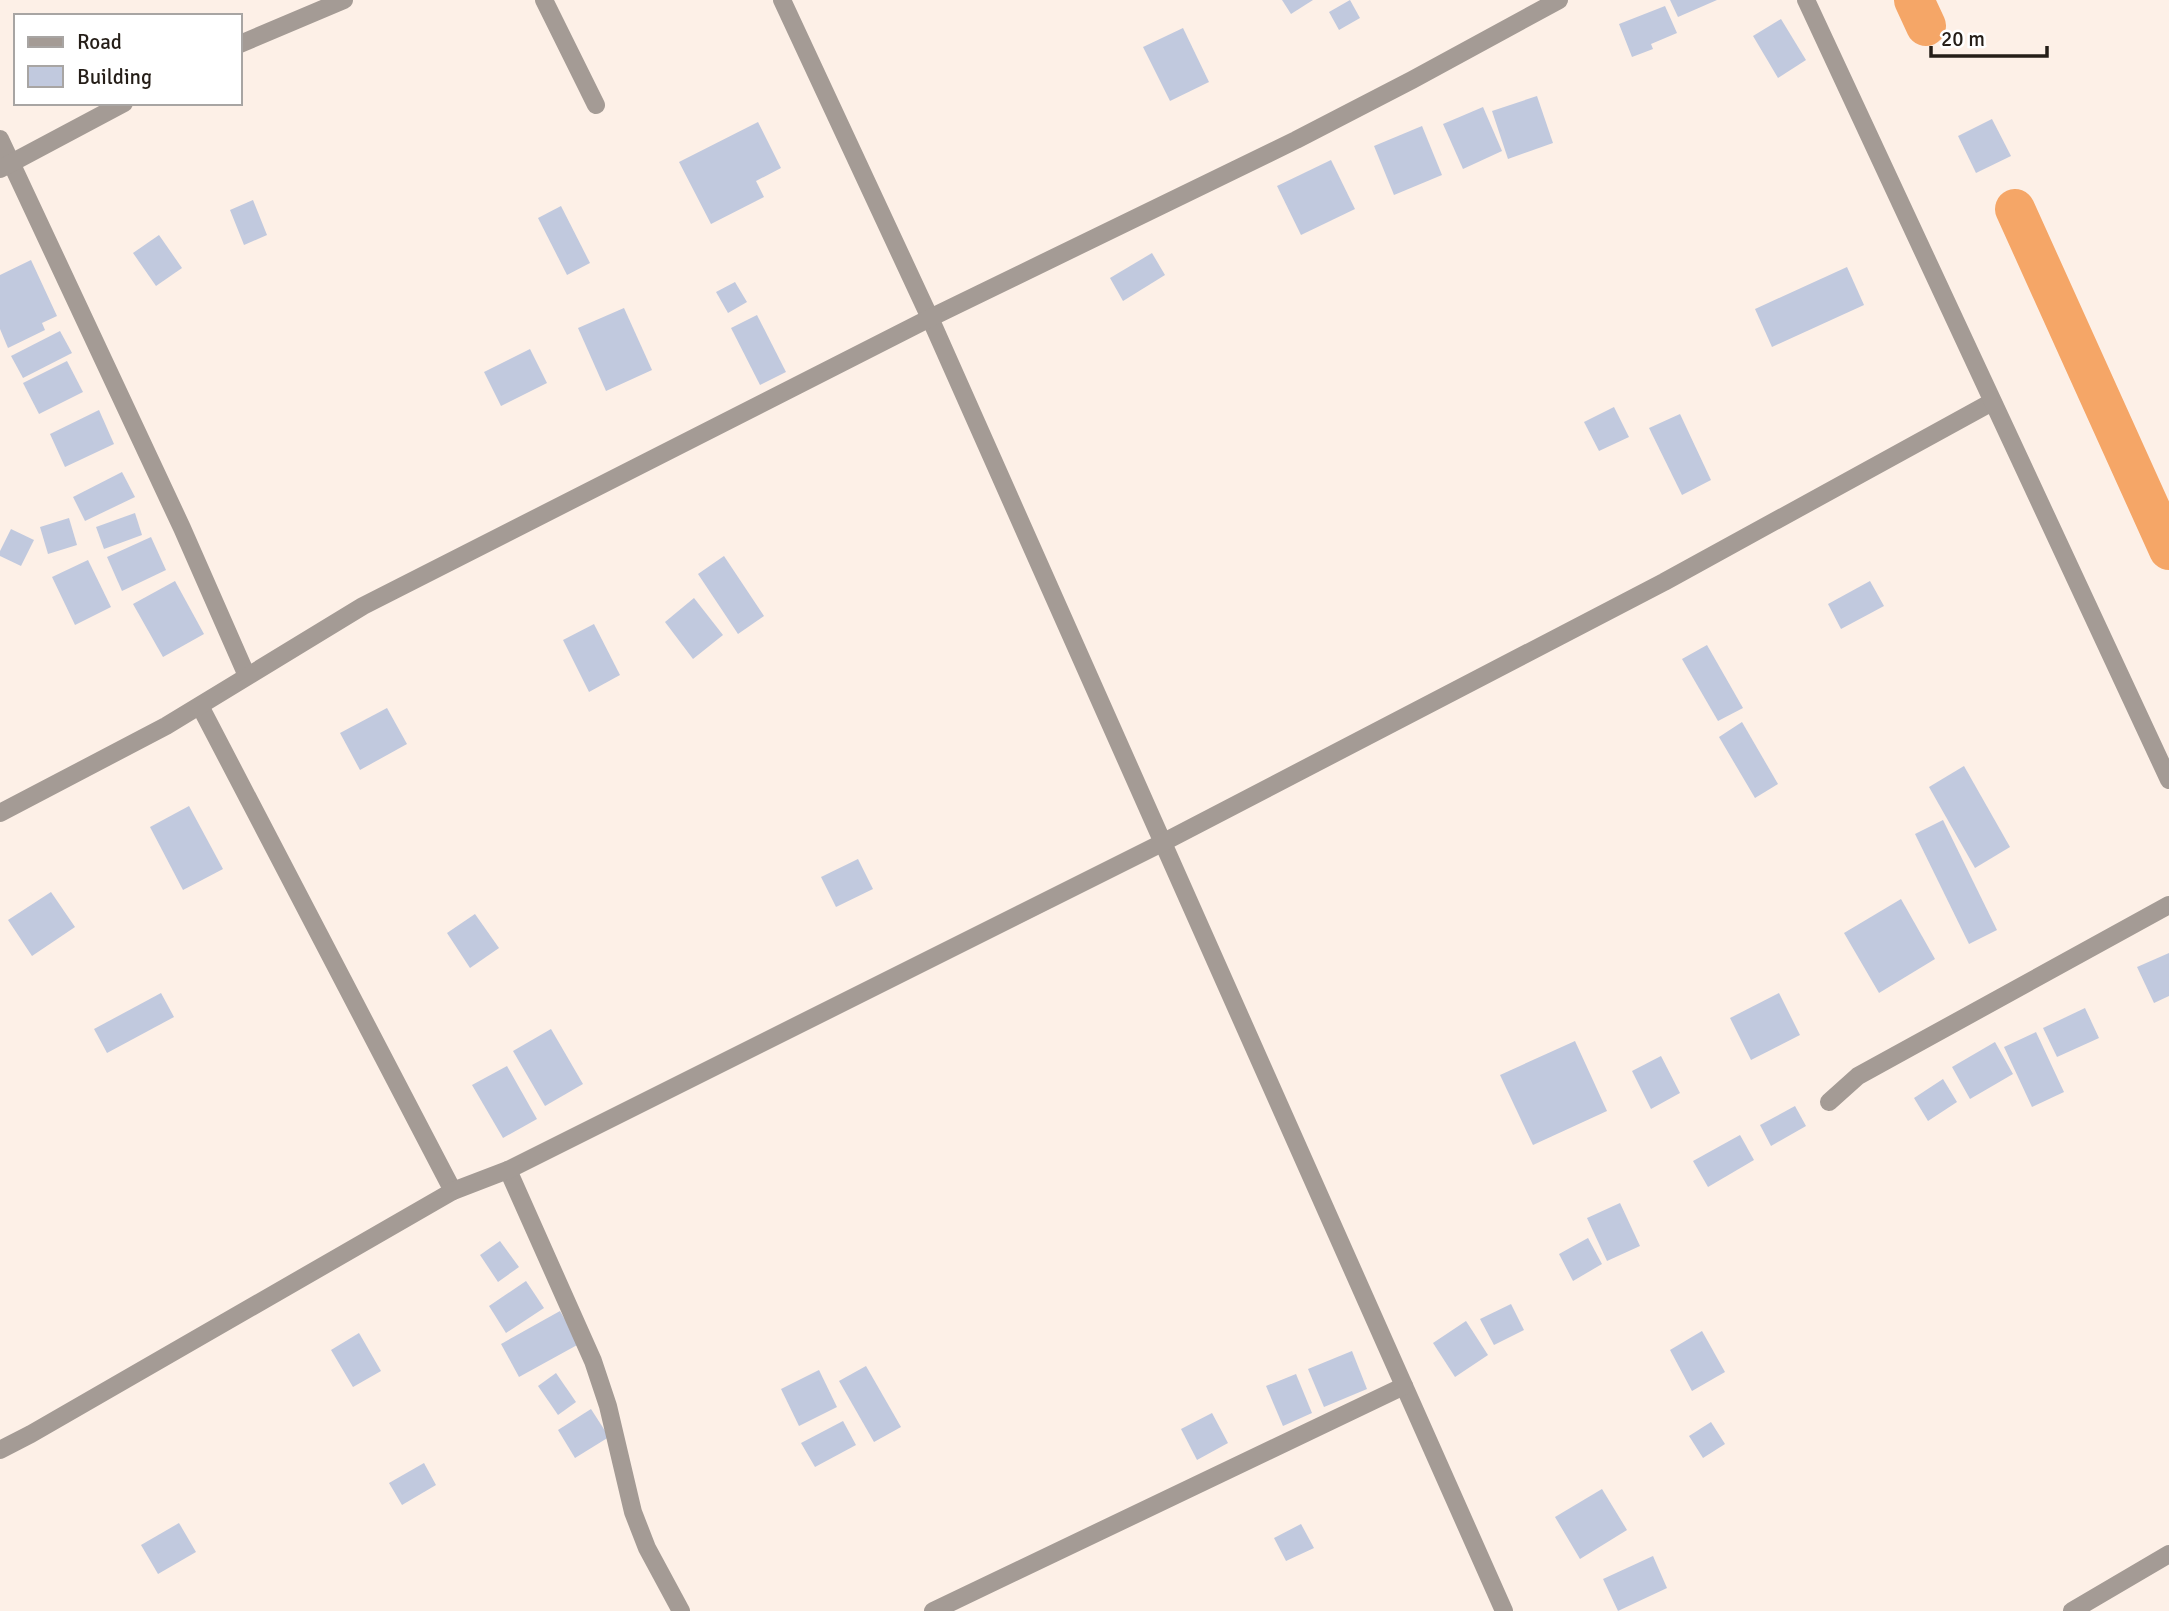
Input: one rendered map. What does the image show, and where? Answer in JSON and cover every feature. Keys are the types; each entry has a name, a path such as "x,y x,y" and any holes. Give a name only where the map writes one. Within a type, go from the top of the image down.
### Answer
{"street":[{"path":"242,43 344,0"},
{"path":"544,0 596,105"},
{"path":"782,0 930,318 1504,1611"},
{"path":"0,813 200,706 363,606 930,318 1296,139 1559,0"},
{"path":"1806,0 2169,780"},
{"path":"6,166 120,105"},
{"path":"0,139 6,166 182,528 247,676"},
{"path":"0,1450 453,1191 508,1170 1162,843 1664,582 1992,402"},
{"path":"200,706 453,1191"},
{"path":"1829,1102 1858,1076 2169,905"},
{"path":"508,1170 593,1362 608,1406 633,1512 647,1548 681,1611"},
{"path":"933,1611 1404,1386"},
{"path":"2072,1611 2169,1554"}],"building":[{"path":"1282,0 1313,0 1291,14"},
{"path":"1350,0 1360,18 1339,30 1329,12"},
{"path":"1670,0 1717,0 1678,17"},
{"path":"1665,6 1677,33 1651,44 1653,49 1632,57 1619,24"},
{"path":"1781,19 1806,60 1778,78 1753,36"},
{"path":"1183,28 1209,82 1170,101 1143,47"},
{"path":"1537,96 1553,143 1508,159 1492,111"},
{"path":"1483,107 1502,151 1463,169 1443,124"},
{"path":"1992,119 2011,156 1976,173 1958,136"},
{"path":"758,122 781,168 756,181 764,197 711,224 679,162"},
{"path":"1422,126 1442,175 1394,195 1374,146"},
{"path":"1331,160 1355,209 1301,235 1277,186"},
{"path":"253,200 267,235 244,245 230,210"},
{"path":"561,206 590,263 567,275 538,218"},
{"path":"159,235 182,268 156,286 133,253"},
{"path":"1152,253 1165,275 1123,301 1110,278"},
{"path":"31,260 57,316 42,323 45,330 8,348 0,329 0,275"},
{"path":"1847,267 1864,305 1772,347 1755,309"},
{"path":"735,282 747,302 728,313 716,292"},
{"path":"624,308 652,370 606,391 578,328"},
{"path":"757,315 786,372 760,385 731,328"},
{"path":"60,331 72,353 23,378 11,356"},
{"path":"530,349 547,383 501,406 484,372"},
{"path":"67,361 83,392 39,414 23,383"},
{"path":"1614,407 1629,437 1599,451 1584,422"},
{"path":"99,410 114,444 65,467 50,434"},
{"path":"1680,414 1711,480 1682,495 1649,428"},
{"path":"122,472 135,497 85,521 73,497"},
{"path":"135,513 142,535 104,549 96,527"},
{"path":"69,518 77,545 48,554 40,527"},
{"path":"11,529 34,540 21,566 0,556"},
{"path":"151,537 166,570 122,591 107,557"},
{"path":"724,556 764,616 738,634 698,574"},
{"path":"88,560 111,607 75,625 52,577"},
{"path":"175,581 204,634 163,657 133,604"},
{"path":"1870,581 1884,606 1841,629 1828,604"},
{"path":"694,598 723,635 693,659 665,622"},
{"path":"594,624 620,675 589,692 563,640"},
{"path":"1707,645 1743,708 1718,721 1682,659"},
{"path":"387,708 407,744 360,770 340,733"},
{"path":"1742,722 1778,784 1755,798 1719,737"},
{"path":"1964,766 2010,847 1975,868 1929,787"},
{"path":"189,806 223,869 183,890 150,827"},
{"path":"1943,820 1997,930 1969,944 1915,834"},
{"path":"858,859 873,889 836,907 821,877"},
{"path":"51,892 75,927 32,956 8,920"},
{"path":"1901,899 1935,959 1879,993 1844,933"},
{"path":"475,914 499,948 470,968 447,933"},
{"path":"2169,953 2169,996 2154,1003 2137,967"},
{"path":"161,993 174,1017 107,1053 94,1029"},
{"path":"1779,993 1800,1035 1751,1060 1730,1018"},
{"path":"2085,1008 2099,1038 2057,1057 2043,1028"},
{"path":"551,1029 583,1084 545,1106 513,1051"},
{"path":"2036,1032 2064,1092 2032,1107 2004,1047"},
{"path":"1575,1041 1607,1111 1533,1145 1500,1075"},
{"path":"1995,1042 2013,1074 1970,1099 1952,1067"},
{"path":"1661,1056 1680,1093 1651,1109 1632,1071"},
{"path":"507,1066 537,1119 503,1138 472,1085"},
{"path":"1943,1079 1957,1102 1928,1121 1914,1098"},
{"path":"1795,1106 1806,1126 1771,1146 1760,1125"},
{"path":"1740,1135 1754,1160 1708,1187 1693,1161"},
{"path":"1620,1203 1640,1246 1607,1261 1587,1218"},
{"path":"1588,1238 1602,1264 1573,1281 1559,1254"},
{"path":"500,1241 519,1267 498,1282 480,1255"},
{"path":"526,1281 544,1308 506,1333 489,1306"},
{"path":"1511,1304 1524,1330 1494,1345 1480,1319"},
{"path":"560,1311 579,1344 519,1377 501,1344"},
{"path":"1466,1321 1488,1355 1455,1377 1433,1343"},
{"path":"1702,1331 1725,1372 1692,1391 1670,1350"},
{"path":"359,1333 381,1371 353,1387 331,1350"},
{"path":"1352,1351 1367,1389 1324,1407 1308,1369"},
{"path":"866,1366 901,1427 874,1442 839,1381"},
{"path":"819,1370 837,1407 799,1426 781,1389"},
{"path":"556,1373 576,1402 558,1415 538,1386"},
{"path":"1296,1374 1312,1413 1283,1426 1266,1386"},
{"path":"591,1409 609,1437 575,1458 558,1430"},
{"path":"1212,1413 1228,1443 1197,1460 1181,1429"},
{"path":"843,1421 856,1445 815,1467 801,1443"},
{"path":"1711,1422 1725,1444 1703,1458 1689,1436"},
{"path":"424,1463 436,1485 402,1505 389,1483"},
{"path":"1602,1489 1627,1530 1580,1559 1555,1517"},
{"path":"179,1523 196,1552 158,1574 141,1545"},
{"path":"1301,1524 1314,1548 1286,1561 1274,1538"},
{"path":"1653,1556 1667,1588 1618,1611 1603,1579"}],"waterway":[{"path":"1914,0 1926,26"},
{"path":"2015,209 2169,550"}]}
